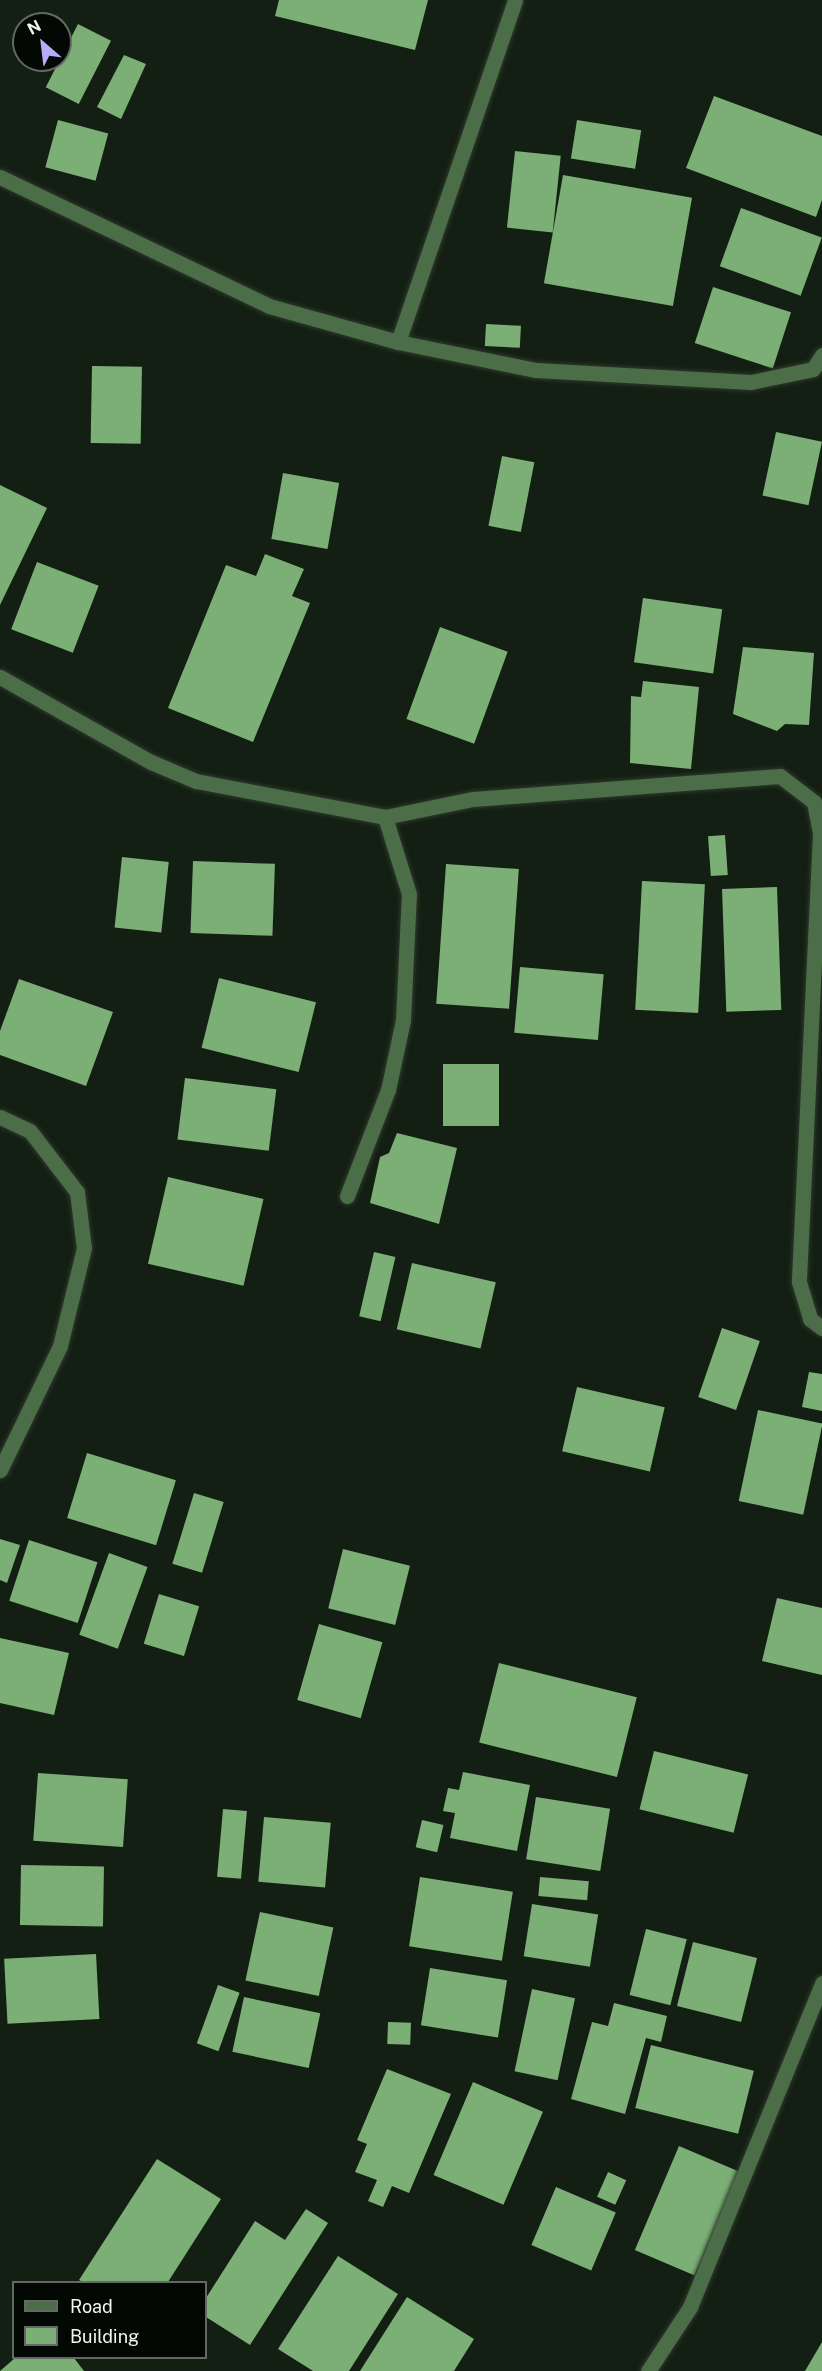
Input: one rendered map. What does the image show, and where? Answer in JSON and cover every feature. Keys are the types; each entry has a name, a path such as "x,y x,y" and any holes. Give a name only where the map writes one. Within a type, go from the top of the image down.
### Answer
{"street":[{"path":"398,342 515,0"},
{"path":"0,177 269,306 398,342 536,370 751,382 813,369 822,355"},
{"path":"0,677 152,762 196,781 385,817 473,799 780,776 814,802 820,834 799,1282 810,1319 822,1328"},
{"path":"347,1196 388,1090 403,1020 409,894 385,817"},
{"path":"0,1117 30,1131 78,1192 84,1248 60,1346 0,1470"},
{"path":"648,2371 690,2307 822,1983"}],"building":[{"path":"279,0 428,0 415,50 275,16"},
{"path":"78,24 111,41 79,104 46,87 54,72 72,72 72,36"},
{"path":"124,55 146,64 121,119 97,107"},
{"path":"714,96 822,136 822,200 816,217 686,168"},
{"path":"58,120 108,133 96,181 45,167"},
{"path":"577,120 641,130 635,169 571,159"},
{"path":"515,151 561,156 553,232 507,228"},
{"path":"563,175 692,198 673,306 544,283"},
{"path":"741,208 822,237 801,296 720,266"},
{"path":"713,287 791,312 773,368 695,343"},
{"path":"486,324 521,326 520,348 485,346"},
{"path":"92,366 142,367 141,444 91,443"},
{"path":"776,432 822,442 808,505 762,496"},
{"path":"502,456 534,462 521,532 488,526"},
{"path":"283,473 339,483 327,549 271,539"},
{"path":"0,485 47,508 0,605"},
{"path":"265,554 304,569 292,596 310,603 253,742 168,708 226,565 256,576"},
{"path":"37,562 99,586 73,653 11,629"},
{"path":"643,598 722,609 713,674 634,662"},
{"path":"440,627 508,652 474,744 406,719"},
{"path":"743,647 814,653 809,725 785,724 777,731 733,714"},
{"path":"643,681 699,687 691,769 630,763 631,696 641,697"},
{"path":"725,835 728,875 711,876 708,836"},
{"path":"122,857 169,862 161,933 115,928"},
{"path":"193,861 275,864 272,936 190,933"},
{"path":"446,864 519,869 509,1009 436,1004"},
{"path":"642,881 705,884 698,1013 635,1010"},
{"path":"777,887 781,1010 726,1012 722,889"},
{"path":"520,967 604,974 598,1040 514,1033"},
{"path":"219,978 316,1002 299,1072 202,1048"},
{"path":"19,979 113,1012 86,1086 0,1055 0,1031"},
{"path":"443,1064 499,1064 499,1126 443,1126"},
{"path":"185,1078 276,1089 269,1151 177,1140"},
{"path":"397,1133 457,1148 439,1224 370,1203 380,1157 389,1153"},
{"path":"168,1177 263,1199 243,1286 148,1264"},
{"path":"374,1252 395,1257 381,1321 359,1316"},
{"path":"412,1263 496,1282 480,1349 397,1329"},
{"path":"722,1328 760,1341 736,1410 698,1397"},
{"path":"809,1372 822,1374 822,1411 802,1407"},
{"path":"577,1387 665,1407 650,1472 562,1451"},
{"path":"758,1410 822,1424 803,1515 739,1501"},
{"path":"87,1453 176,1480 156,1545 67,1518"},
{"path":"194,1493 224,1502 202,1573 172,1564"},
{"path":"0,1539 20,1545 7,1583 0,1580"},
{"path":"29,1540 97,1562 78,1623 9,1601"},
{"path":"343,1549 410,1566 395,1625 328,1608"},
{"path":"109,1553 148,1567 118,1649 79,1635"},
{"path":"159,1594 199,1606 184,1656 144,1644"},
{"path":"777,1598 822,1608 822,1675 762,1661"},
{"path":"319,1624 382,1642 361,1718 297,1700"},
{"path":"0,1638 69,1653 54,1715 0,1703"},
{"path":"499,1663 637,1697 617,1777 479,1743"},
{"path":"654,1751 748,1774 734,1833 639,1809"},
{"path":"463,1772 530,1785 517,1851 450,1838 455,1813 443,1811 448,1788 459,1790"},
{"path":"38,1773 128,1779 123,1847 33,1841"},
{"path":"536,1797 610,1809 600,1871 526,1859"},
{"path":"223,1809 247,1811 241,1879 217,1877"},
{"path":"264,1817 331,1823 325,1888 258,1882"},
{"path":"422,1820 443,1825 437,1852 416,1847"},
{"path":"21,1865 104,1866 103,1926 20,1925"},
{"path":"420,1877 513,1892 502,1961 409,1946"},
{"path":"540,1877 589,1881 587,1900 538,1896"},
{"path":"532,1904 598,1914 590,1967 524,1956"},
{"path":"260,1912 333,1928 319,1996 245,1980"},
{"path":"646,1929 687,1939 670,2005 630,1995"},
{"path":"693,1942 757,1958 741,2022 677,2006"},
{"path":"96,1954 99,2019 8,2024 4,1959"},
{"path":"430,1968 507,1980 498,2037 421,2025"},
{"path":"218,1985 240,1993 218,2051 197,2043"},
{"path":"532,1989 575,1998 558,2080 515,2071"},
{"path":"244,1997 320,2013 309,2068 232,2052"},
{"path":"614,2003 667,2016 661,2042 646,2038 625,2114 571,2099 592,2022 608,2026"},
{"path":"388,2022 411,2023 410,2045 387,2044"},
{"path":"651,2045 754,2071 738,2134 635,2108"},
{"path":"387,2069 451,2094 409,2193 392,2186 383,2207 368,2201 377,2180 355,2172 367,2144 357,2140"},
{"path":"473,2082 543,2112 503,2205 434,2175"},
{"path":"679,2146 739,2171 695,2275 635,2250"},
{"path":"157,2159 221,2199 169,2281 79,2280"},
{"path":"608,2172 626,2180 615,2205 597,2197"},
{"path":"556,2187 616,2212 591,2270 531,2245"},
{"path":"306,2209 328,2223 250,2345 207,2318 207,2296 255,2221 285,2240"},
{"path":"338,2256 398,2294 349,2371 313,2371 278,2349"},
{"path":"407,2297 474,2339 454,2371 360,2371"},
{"path":"822,2342 822,2371 805,2371"},
{"path":"14,2359 75,2359 84,2371 0,2371"}]}
